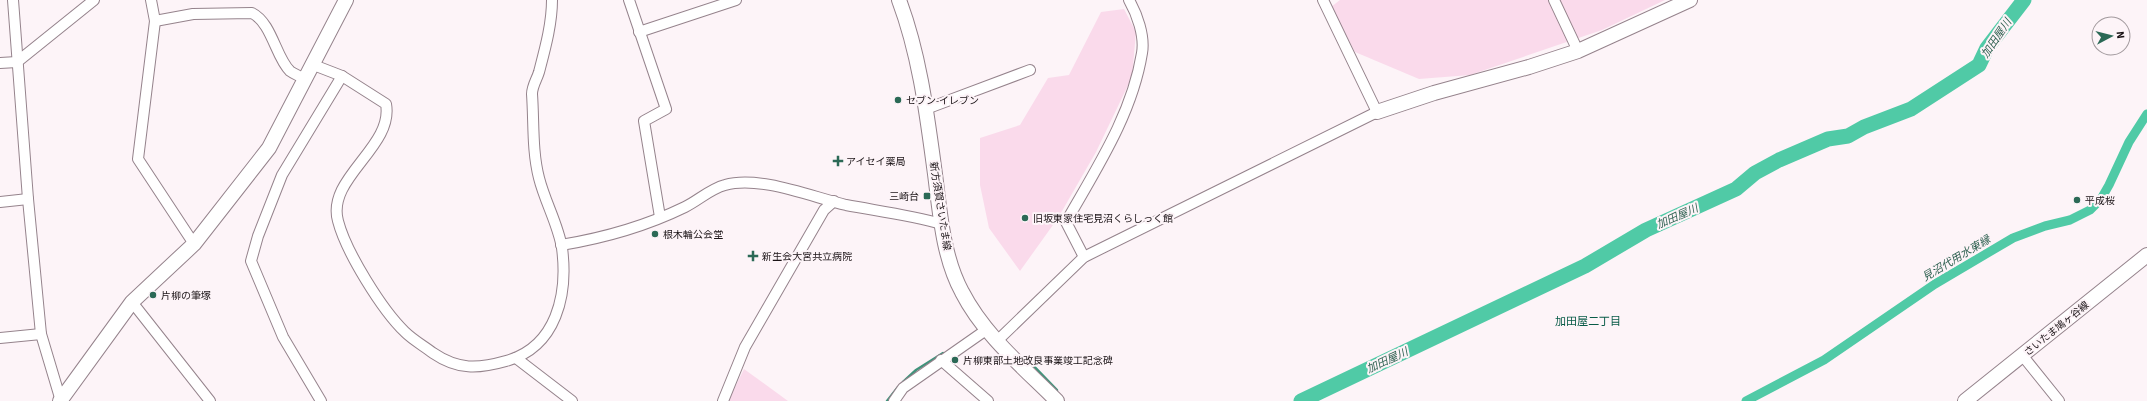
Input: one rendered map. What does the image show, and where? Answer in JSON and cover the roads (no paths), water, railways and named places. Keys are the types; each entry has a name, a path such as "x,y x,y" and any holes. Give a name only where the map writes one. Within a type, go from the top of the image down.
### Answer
{"street":[{"path":"13,0 28,200 41,334 61,401"},
{"path":"0,63 17,62 94,0"},
{"path":"151,0 156,21 138,159 194,244"},
{"path":"61,401 132,302 194,244 269,148 311,64 346,0"},
{"path":"311,64 342,76 386,104 388,115 372,148 343,185 337,219 349,247 380,301 406,333 444,360 458,366 483,367 516,358 528,351 549,331 560,305 563,284 561,245 539,178 534,152 532,91 544,53 552,10 552,0"},
{"path":"629,0 666,109 644,120 660,217"},
{"path":"639,32 736,0"},
{"name":"新方須賀さいたま線","path":"899,0 915,51 926,109 942,224 952,271 961,292 986,330 1057,401"},
{"path":"1084,257 1066,222 1110,145 1131,92 1142,52 1141,31 1129,0"},
{"path":"1323,0 1378,112"},
{"path":"1554,0 1578,51"},
{"path":"997,342 1084,257 1378,112 1434,93 1529,67 1578,51 1690,0"},
{"path":"156,21 193,14 252,13 258,16 268,30 290,71 304,79"},
{"path":"926,109 1030,70"},
{"path":"321,401 282,337 251,261 258,236 282,175 342,76"},
{"path":"561,245 598,238 660,217 685,207 714,189 733,183 744,182 781,188 942,224"},
{"path":"0,202 28,200"},
{"path":"723,401 744,347 824,210 834,201"},
{"name":"さいたま鳩ヶ谷線","path":"1965,401 2147,255"},
{"path":"132,302 210,401"},
{"path":"894,401 903,388 986,330"},
{"path":"0,338 41,334"},
{"path":"2022,355 2059,401"},
{"path":"516,358 572,401"},
{"path":"942,360 988,401"}],"waterway":[{"name":"加田屋川","path":"1301,401 1585,266 1646,230 1736,189 1755,173 1779,160 1828,139 1848,136 1864,127 1911,109 1979,65 1987,48 2024,0"},
{"name":"見沼代用水東縁","path":"1746,401 1824,360 1935,284 2013,238 2045,226 2070,220 2090,210 2101,199 2129,142 2147,114"},
{"name":"見沼代用水東縁","path":"903,382 916,370 943,353"},
{"name":"見沼代用水東縁","path":"1026,358 1057,390"},
{"name":"見沼代用水東縁","path":"887,401 898,387"}],"place":[{"name":"セブン-イレブン","path":"898,100"},
{"name":"アイセイ薬局","path":"838,161"},
{"name":"三崎台","path":"927,196"},
{"name":"平成桜","path":"2077,200"},
{"name":"旧坂東家住宅見沼くらしっく館","path":"1025,218"},
{"name":"根木輪公会堂","path":"655,234"},
{"name":"新生会大宮共立病院","path":"753,256"},
{"name":"片柳の筆塚","path":"153,295"},
{"name":"片柳東部土地改良事業竣工記念碑","path":"955,360"}],"district":[{"name":"加田屋二丁目","path":"1588,321"}]}
